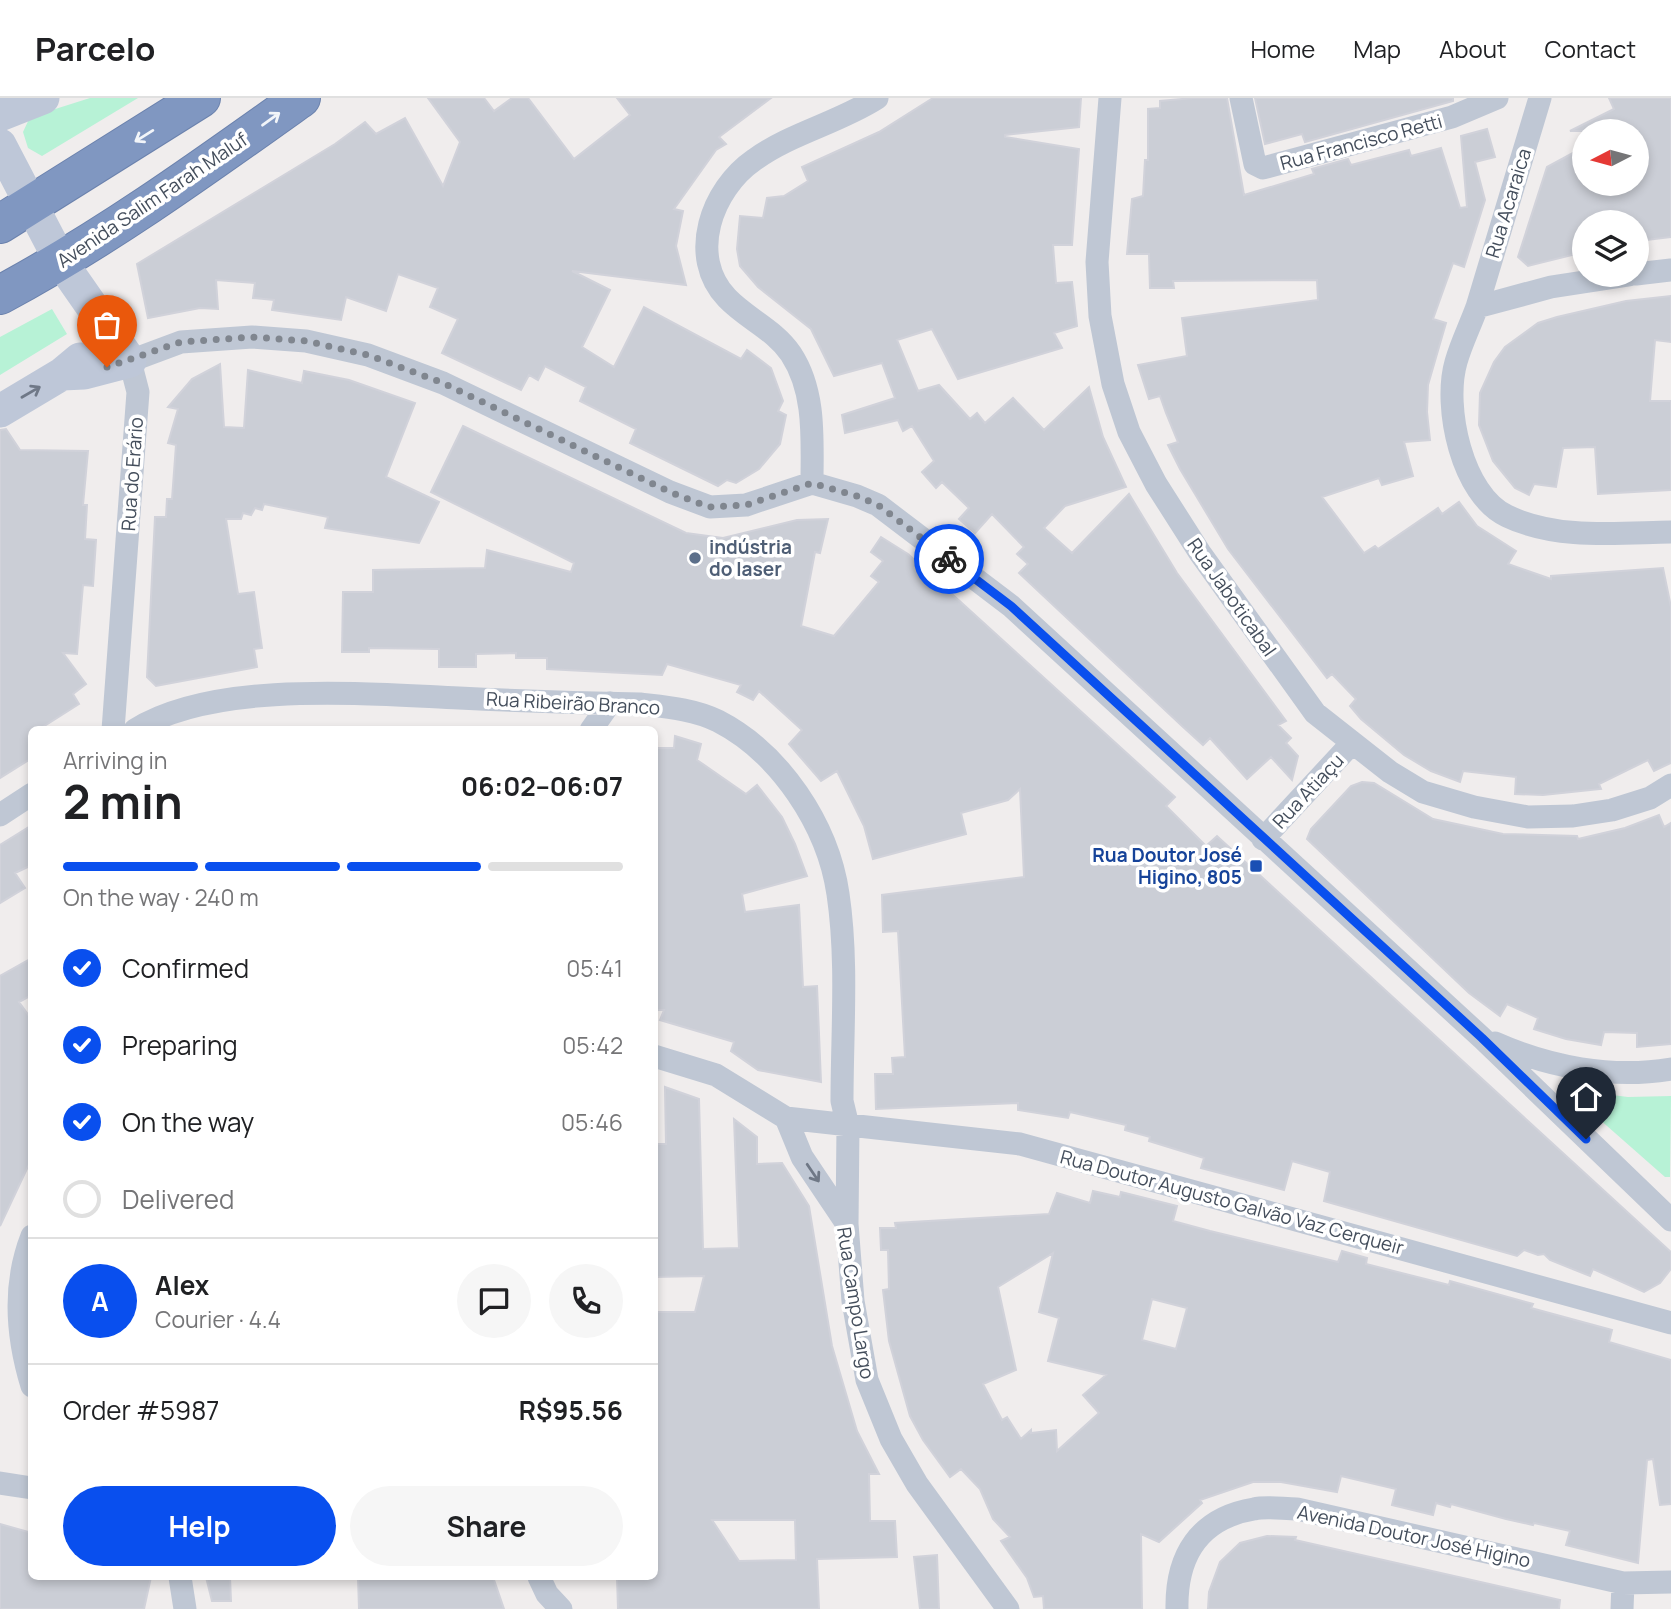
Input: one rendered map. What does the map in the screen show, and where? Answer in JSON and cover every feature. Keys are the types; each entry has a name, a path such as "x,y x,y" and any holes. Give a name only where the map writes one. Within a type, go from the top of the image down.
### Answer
{"highway":[{"path":"16,215 201,98"},
{"name":"Avenida Salim Farah Maluf","path":"0,295 61,262 202,170 301,98"}],"street":[{"path":"0,115 43,98"},
{"path":"812,483 811,411 802,376 791,354 771,331 726,297 713,273 707,248 709,224 718,197 732,177 755,159 849,116 877,98"},
{"name":"Rua Jaboticabal","path":"1110,98 1097,262 1100,316 1113,384 1129,432 1156,484 1253,630 1315,713 1390,772 1423,792 1474,807 1528,817 1573,816 1612,810 1650,798 1671,785"},
{"name":"Rua Francisco Retti","path":"1241,98 1255,164 1263,168 1452,117 1497,98"},
{"name":"Rua Acaraica","path":"1540,98 1477,307 1455,363 1451,396 1455,429 1480,494 1505,515 1539,527 1578,533 1671,532"},
{"name":"Rua do Erário","path":"0,145 16,215 61,262 130,361 138,392 113,726"},
{"path":"1649,273 1671,270"},
{"path":"1477,307 1572,284"},
{"path":"0,411 62,374 93,348 98,339 98,315"},
{"path":"62,374 84,373 130,361 181,342 252,337 306,341 368,355 443,383 670,492 709,507 746,505 812,483 878,505 1011,606 1482,1038 1671,1220"},
{"name":"Rua Ribeirão Branco","path":"141,726 219,701 278,695 345,693 610,703 682,709 716,720 750,741 781,773 809,810 825,846 838,892 842,937 842,1101 848,1126 847,1224"},
{"path":"594,726 610,703"},
{"name":"Rua Atiaçu","path":"1263,839 1352,743"},
{"path":"0,815 28,797"},
{"path":"1482,1038 1531,1059 1593,1071 1671,1069"},
{"path":"658,1057 716,1075 786,1118"},
{"path":"1550,1106 1551,1084 1559,1064"},
{"name":"Rua Doutor Augusto Galvão Vaz Cerqueir","path":"786,1118 1020,1144 1671,1324"},
{"name":"Rua Campo Largo","path":"786,1118 802,1157 847,1224 853,1301 867,1380 886,1427 916,1484 1008,1609"},
{"path":"28,1252 21,1280 18,1316 28,1374"},
{"path":"0,1483 28,1487"},
{"name":"Avenida Doutor José Higino","path":"1177,1609 1178,1572 1192,1544 1217,1520 1255,1508 1297,1509 1623,1583 1671,1582"},
{"path":"180,1580 185,1609"},
{"path":"540,1580 547,1594 561,1609"},
{"path":"1622,1609 1623,1583"}],"green space":[{"path":"90,98 138,98 42,156 28,148 23,132 30,117"},
{"path":"52,309 67,334 0,375 0,337"},
{"path":"1588,1092 1628,1097 1671,1096 1670,1177 1665,1177 1590,1111 1581,1096"}],"building":[{"path":"428,98 484,98 494,111 512,98 528,98 574,159 630,115 617,98 771,98 719,137 726,144 716,150 674,209 683,211 676,246 686,285 572,271 610,290 582,347 614,367 644,307 741,359 747,350 771,368 783,401 778,411 786,415 780,444 759,469 736,483 727,480 718,486 630,443 636,429 580,401 586,387 545,366 538,380 529,375 521,390 442,353 458,319 430,307 438,288 398,274 386,311 346,297 341,320 272,310 274,300 253,298 255,283 216,280 218,309 200,308 148,318 137,264 335,144 365,122 376,134 405,118 443,186 460,142"},
{"path":"933,98 1081,98 1079,127 1005,135 1079,149 1072,245 1053,245 1056,283 1072,282 1077,326 1054,333 1062,348 958,379 932,329 897,340 918,391 939,385 970,419 977,413 985,423 1013,398 1044,430 1089,387 1103,437 1126,487 1065,506 1044,528 1072,553 1129,494 1177,573 1286,721 1278,725 1291,738 1286,743 1298,756 1292,780 1271,757 1247,779 1210,738 1203,745 1019,573 1028,564 1017,554 1024,547 992,514 975,533 959,519 969,508 942,482 936,488 922,472 934,461 912,426 903,431 898,420 845,433 842,415 895,398 882,363 834,376 811,329 758,287 740,266 737,249 740,216 763,218 767,198 784,196 808,181 802,167 879,132"},
{"path":"1227,98 1244,195 1314,174 1312,169 1348,159 1351,165 1409,150 1411,156 1441,148 1460,208 1467,207 1461,136 1487,129 1495,157 1475,162 1485,200 1464,267 1453,263 1433,319 1446,323 1428,385 1430,440 1404,442 1413,476 1382,485 1379,478 1322,497 1364,553 1375,546 1378,549 1438,508 1442,514 1459,502 1477,526 1516,551 1508,564 1551,579 1551,576 1663,568 1671,607 1671,763 1654,771 1648,760 1599,784 1601,789 1543,795 1515,794 1516,777 1463,771 1460,782 1431,771 1404,755 1361,719 1350,706 1356,699 1332,674 1327,678 1228,549 1168,445 1178,442 1160,396 1149,399 1138,365 1187,356 1182,318 1318,300 1317,280 1173,281 1174,288 1150,288 1149,254 1127,254 1132,199 1143,196 1145,160 1148,160 1148,109 1160,108 1160,101"},
{"path":"1255,98 1453,98 1453,101 1305,142 1302,134 1265,144"},
{"path":"1609,98 1671,98 1671,237 1649,240 1649,210 1572,210 1572,255 1528,266 1518,257 1547,167 1572,153 1572,196 1649,196 1649,119 1594,119 1614,109"},
{"path":"1671,296 1671,342 1655,340 1650,401 1671,401 1671,490 1598,494 1595,447 1563,448 1556,487 1534,484 1529,495 1515,488 1493,461 1479,425 1480,393 1494,362 1505,347 1538,323 1557,317 1626,301"},
{"path":"220,364 224,427 244,428 248,370 302,383 304,371 349,380 415,403 386,477 439,502 419,543 325,528 328,517 264,504 262,510 255,508 251,515 243,513 241,519 226,519 238,594 254,592 262,648 254,649 257,667 156,686 147,677 155,517 166,517 167,499 172,499 176,445 168,443 178,409 168,407 192,379"},
{"path":"463,426 686,533 723,538 797,520 828,519 820,553 815,552 801,626 834,636 879,582 871,576 883,561 871,552 881,537 908,554 1175,797 1166,806 1206,846 1217,836 1671,1252 1671,1269 1660,1283 1644,1292 1593,1269 1590,1276 1550,1260 1544,1254 1538,1255 1524,1250 1517,1256 1324,1201 1330,1172 1292,1161 1284,1190 1201,1168 1204,1158 1149,1141 1150,1137 1125,1130 1126,1125 1070,1112 1068,1118 1018,1110 1018,1103 876,1109 875,1074 893,1074 892,1058 905,1057 898,931 883,932 882,895 1024,877 1020,789 1008,800 961,813 966,834 873,859 864,826 837,771 821,781 789,744 802,730 759,691 753,700 737,692 741,685 667,664 662,675 547,669 547,658 516,658 516,653 476,654 476,667 439,667 439,649 369,648 369,652 342,652 343,592 373,592 373,570 485,568 487,550 571,572 574,563 431,492"},
{"path":"6,429 20,450 88,451 83,505 87,505 85,539 96,540 93,586 83,585 77,654 63,653 86,684 73,694 79,704 44,726 28,726 28,760 0,778 0,430"},
{"path":"675,736 701,744 697,760 746,794 757,785 782,817 795,844 807,876 742,894 745,912 799,905 803,987 817,986 821,1082 758,1070 731,1051 734,1042 660,1020 664,1010 658,1010 658,748 674,748"},
{"path":"1362,782 1374,783 1433,819 1503,834 1577,836 1578,839 1625,828 1659,815 1664,827 1671,823 1671,1044 1637,1047 1637,1033 1604,1032 1601,1045 1566,1039 1534,1029 1538,1018 1507,1004 1500,1016 1469,993 1307,839 1311,829 1351,786"},
{"path":"28,828 28,867 15,873 25,888 0,903 0,845"},
{"path":"28,960 28,997 19,1002 28,1014 28,1166 0,1226 0,976"},
{"path":"665,1087 699,1099 703,1249 739,1248 734,1119 757,1137 757,1164 782,1163 809,1206 832,1346 857,1431 879,1474 869,1474 870,1521 895,1521 897,1557 817,1559 819,1609 618,1609 617,1580 658,1580 658,1312 695,1312 704,1276 658,1277 658,1144 666,1144","holes":["712,1520 795,1520 796,1560 739,1561"]},
{"path":"1093,1191 1120,1197 1121,1192 1177,1206 1173,1221 1338,1262 1342,1251 1367,1258 1366,1264 1449,1285 1450,1281 1533,1304 1531,1308 1612,1330 1609,1342 1671,1360 1671,1504 1660,1505 1653,1459 1647,1460 1638,1563 1566,1545 1570,1531 1506,1519 1451,1504 1450,1507 1436,1503 1433,1515 1392,1505 1396,1489 1341,1476 1337,1492 1281,1482 1253,1482 1200,1500 1202,1503 1159,1542 1141,1534 1142,1609 1044,1609 1043,1596 1034,1597 1027,1578 1001,1541 1010,1537 993,1519 980,1489 961,1469 950,1477 923,1440 910,1416 889,1341 883,1290 889,1289 888,1250 881,1250 880,1228 896,1228 895,1223 1049,1214 1057,1193 1090,1203","holes":["1053,1253 1039,1312 1059,1318 1048,1361 1106,1375 1083,1395 1099,1413 1057,1451 1056,1430 1031,1433 1031,1430 1021,1439 1007,1417 1002,1420 983,1384 1016,1370 998,1287","1152,1299 1187,1308 1176,1349 1142,1340"]},
{"path":"0,1524 28,1532 28,1580 150,1580 144,1609 0,1609"},
{"path":"1267,1536 1296,1537 1295,1540 1560,1600 1559,1609 1208,1609 1209,1592 1220,1562 1240,1543"},
{"path":"937,1555 939,1609 920,1609 914,1557"},
{"path":"207,1580 230,1580 231,1601 212,1601"},
{"path":"358,1580 494,1580 504,1609 359,1609"}],"way so far":[{"path":"107,367 181,342 252,337 306,341 368,355 443,383 670,492 709,507 746,505 812,483 878,505 949,559"}],"place":[{"name":"indústria do laser","path":"695,558"},
{"name":"Rua Doutor José Higino, 805","path":"1256,866"}],"route":[{"path":"949,559 1011,606 1482,1038 1586,1139"}]}
